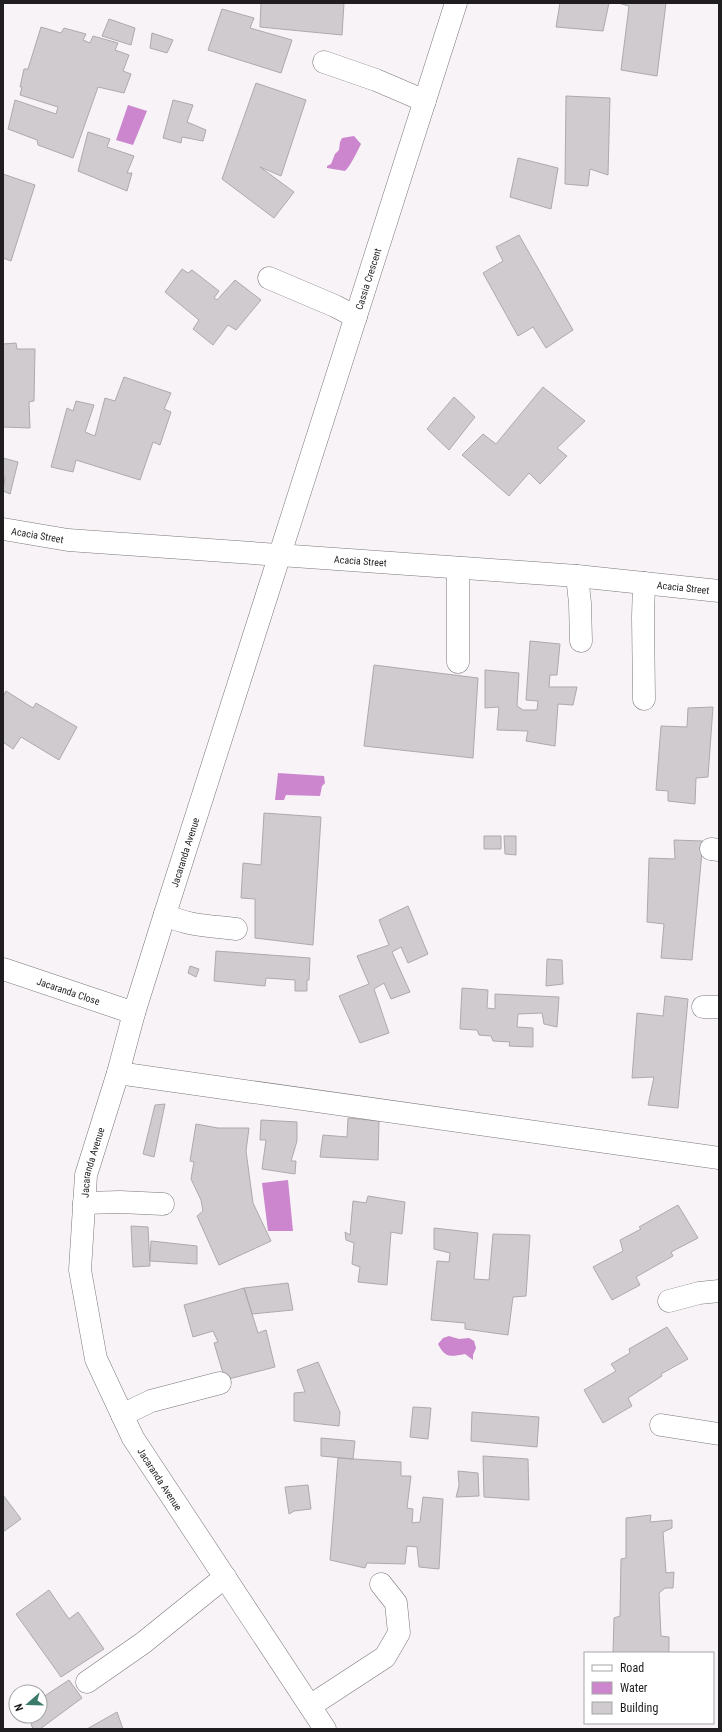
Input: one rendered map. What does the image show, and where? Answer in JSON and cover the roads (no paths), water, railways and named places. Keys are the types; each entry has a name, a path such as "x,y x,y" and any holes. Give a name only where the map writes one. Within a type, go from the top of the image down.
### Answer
{"street":[{"name":"Cassia Crescent","path":"279,555 456,3"},
{"path":"324,62 376,80 425,101"},
{"path":"268,278 335,306 356,317"},
{"name":"Acacia Street","path":"3,529 68,540 576,576 719,591"},
{"name":"Jacaranda Avenue","path":"279,555 134,1013 118,1072 86,1175 80,1270 96,1359 133,1438 325,1729"},
{"path":"458,568 458,662"},
{"path":"576,576 580,603 581,641"},
{"path":"644,583 644,699"},
{"path":"165,914 187,922 236,929"},
{"name":"Jacaranda Close","path":"3,969 134,1013"},
{"path":"118,1072 719,1158"},
{"path":"84,1203 120,1202 163,1204"},
{"path":"668,1301 699,1293 719,1291"},
{"path":"122,1415 151,1401 220,1383"},
{"path":"661,1425 719,1434"},
{"path":"87,1682 143,1643 225,1577"},
{"path":"310,1706 332,1690 385,1657 399,1633 396,1603 381,1584"}],"water":[{"path":"128,105 147,111 133,145 116,140"},
{"path":"354,136 361,144 347,169 345,171 327,168 339,150 342,138"},
{"path":"278,773 324,776 325,783 322,786 320,796 286,795 284,800 275,800"},
{"path":"288,1180 293,1231 268,1231 262,1183"},
{"path":"449,1336 459,1339 469,1338 474,1341 476,1348 473,1355 473,1360 465,1354 452,1356 443,1352 438,1344 443,1338"}]}
